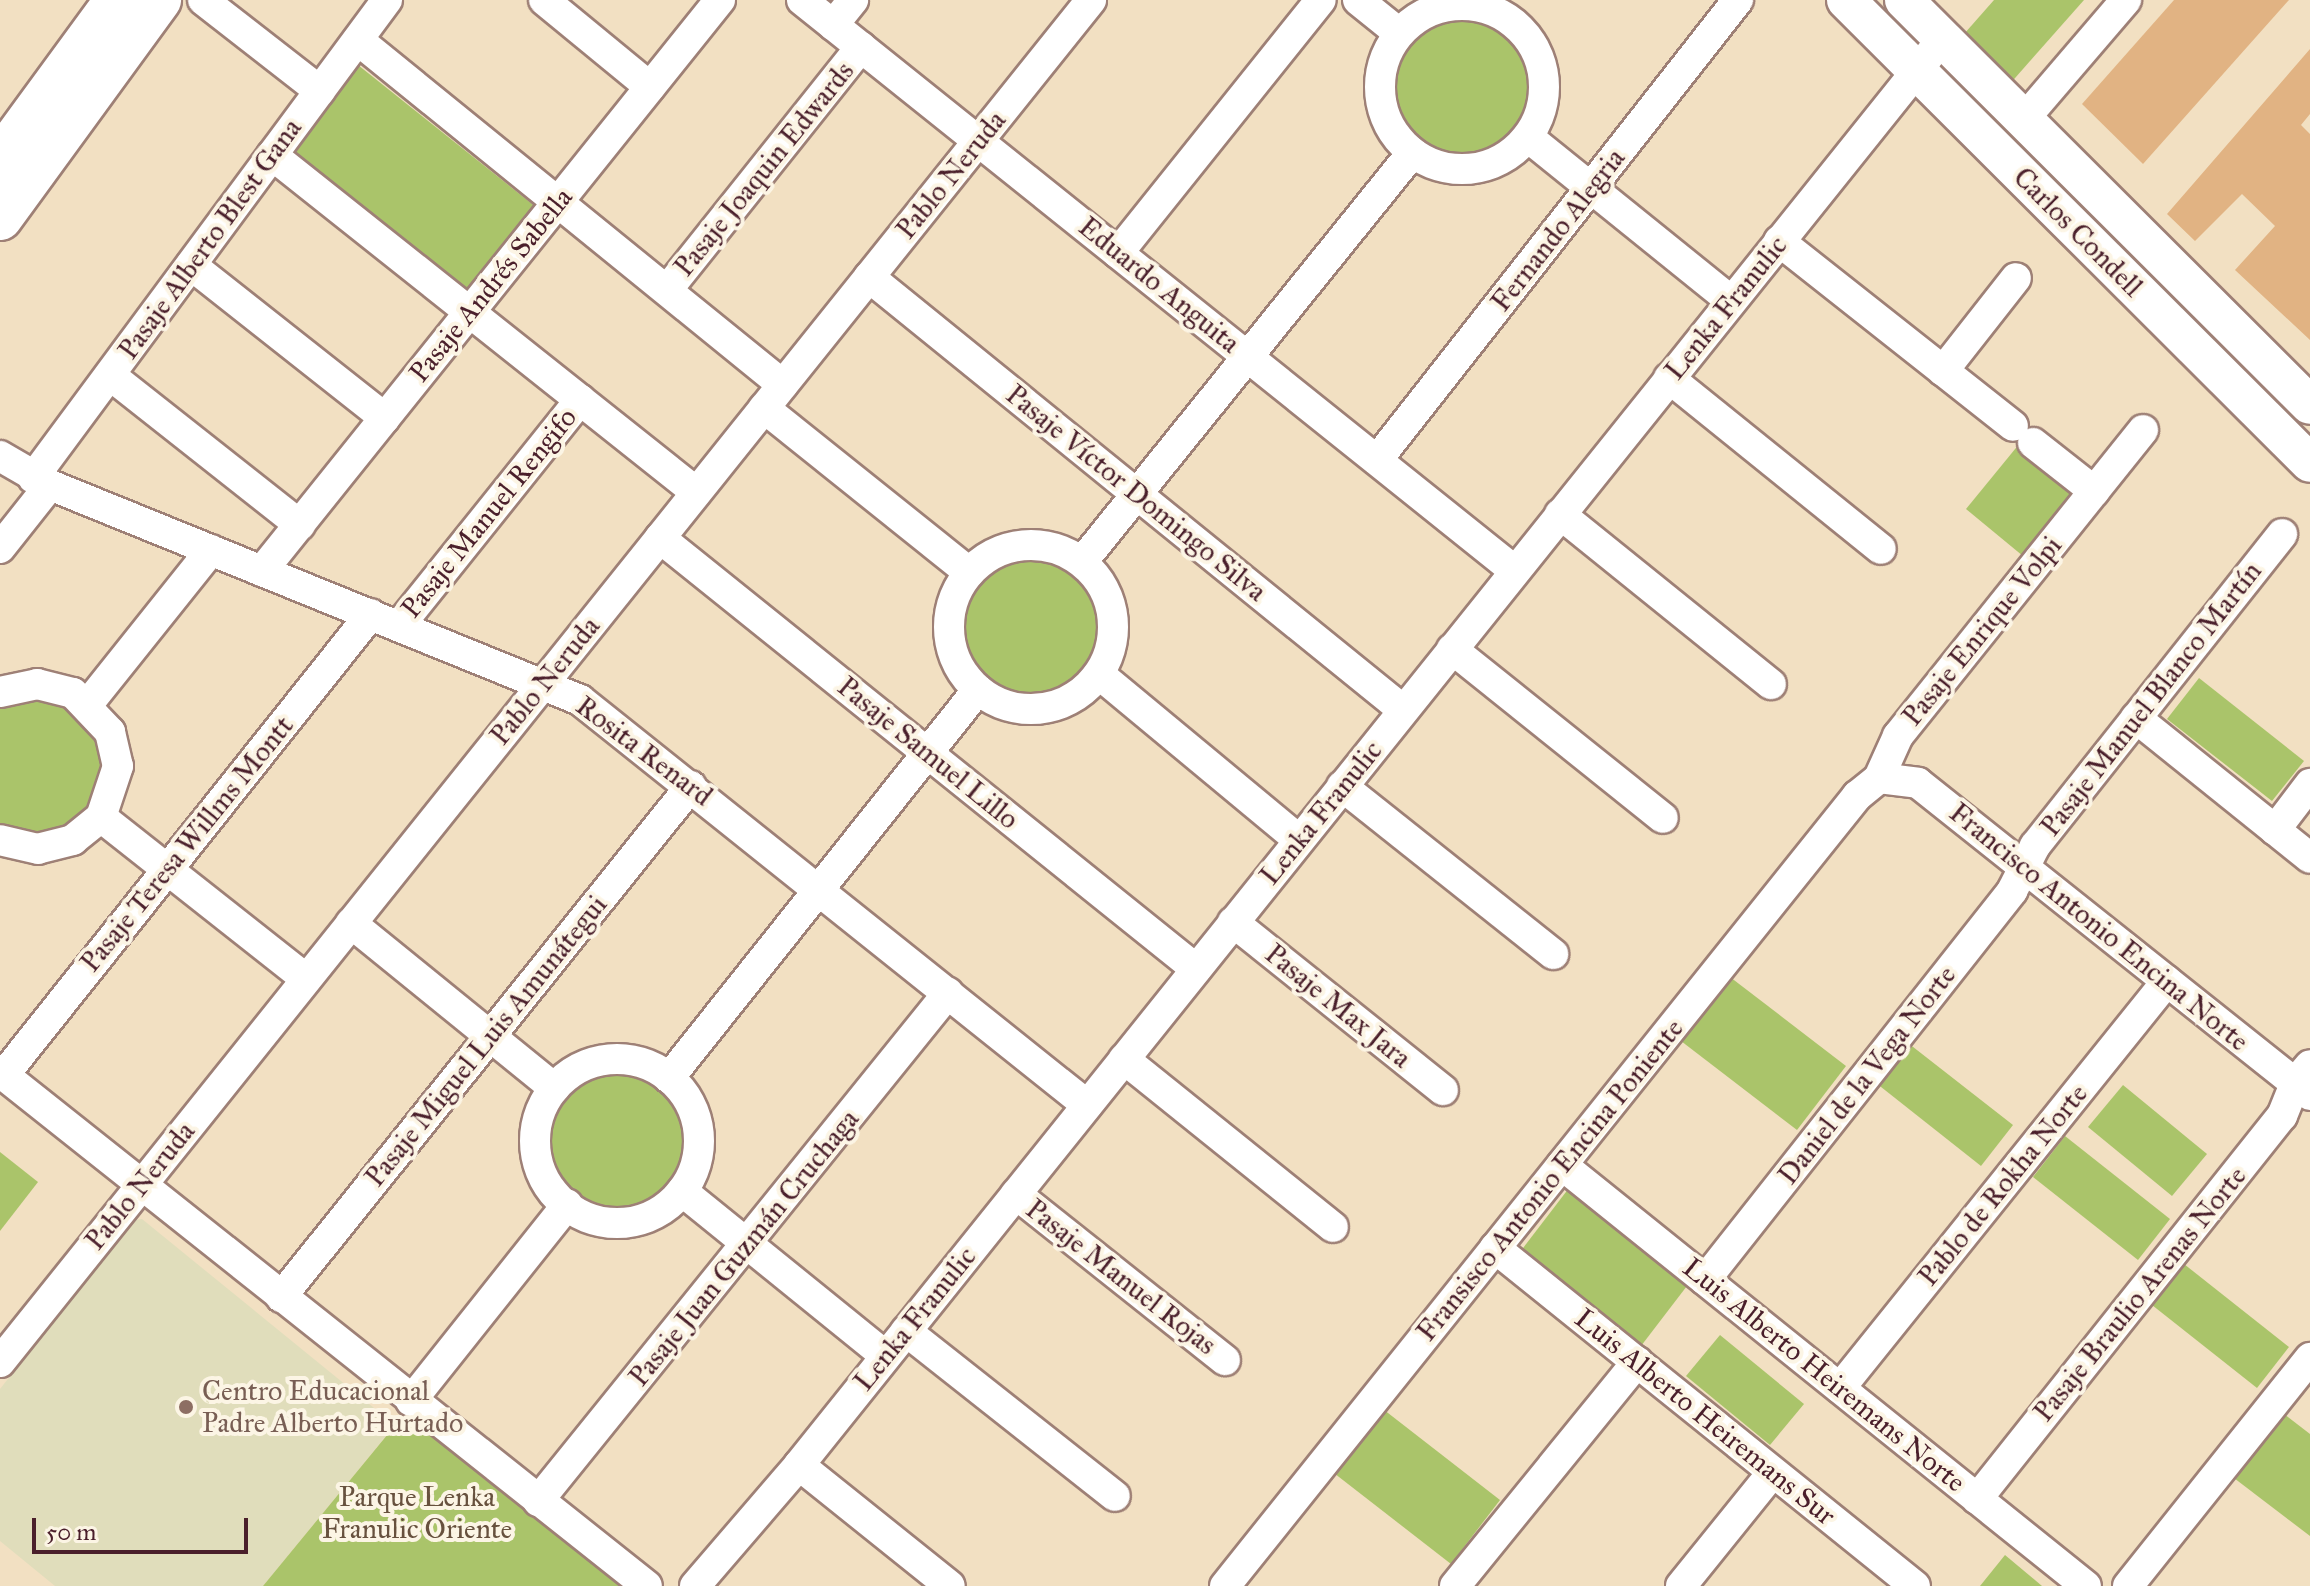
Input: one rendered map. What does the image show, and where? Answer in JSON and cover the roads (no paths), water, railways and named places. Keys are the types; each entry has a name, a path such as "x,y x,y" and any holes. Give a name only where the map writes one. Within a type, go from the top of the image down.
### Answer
{"main road":[{"path":"0,160 117,0"},
{"path":"0,218 159,0"}],"street":[{"path":"203,0 320,91"},
{"name":"Pasaje Alberto Blest Gana","path":"0,548 110,375 387,0"},
{"path":"544,0 650,87"},
{"name":"Pasaje Andrés Sabella","path":"262,571 720,0"},
{"name":"Eduardo Anguita","path":"802,0 1515,571"},
{"path":"833,25 853,0"},
{"name":"Pablo Neruda","path":"0,1362 1091,0"},
{"path":"1118,253 1321,0"},
{"path":"1358,0 1399,33"},
{"name":"Fernando Alegria","path":"1377,460 1738,0"},
{"name":"Carlos Condell","path":"1846,0 2310,463"},
{"name":"Carlos Condell","path":"1904,0 2310,405"},
{"path":"2024,119 2126,0"},
{"path":"1441,7 1510,8 1532,44 1544,81 1543,101 1528,137 1500,160 1482,167 1445,168 1412,153 1387,123 1380,95 1382,67 1399,33 1441,7"},
{"name":"Lenka Franulic","path":"695,1586 799,1465 1943,38"},
{"path":"358,40 783,385"},
{"name":"Pasaje Joaquin Edwards","path":"667,290 861,47"},
{"path":"1528,137 1731,301"},
{"path":"1082,562 1412,153"},
{"path":"272,155 696,492"},
{"path":"1779,241 2094,491"},
{"path":"191,265 385,418"},
{"name":"Pasaje Víctor Domingo Silva","path":"869,277 1403,710"},
{"path":"1943,371 2016,278"},
{"path":"110,375 300,525"},
{"path":"1669,378 1881,549"},
{"name":"Pasaje Manuel Rengifo","path":"399,626 580,400"},
{"path":"764,408 969,572"},
{"name":"Pasaje Enrique Volpi","path":"1879,778 1898,736 2143,430"},
{"name":"Rosita Renard","path":"0,456 42,482 543,684 594,709 1087,1105"},
{"path":"1560,514 1771,684"},
{"name":"Pasaje Manuel Blanco Martín","path":"2025,867 2035,846 2282,534"},
{"name":"Pasaje Samuel Lillo","path":"660,538 1196,969"},
{"path":"1023,545 1054,548 1082,562 1107,594 1112,615 1108,656 1099,674 1070,699 1032,709 995,701 978,690 956,660 949,633 951,605 969,572 1003,549 1023,545"},
{"path":"88,704 211,550"},
{"name":"Pasaje Teresa Willms Montt","path":"2,1073 371,614"},
{"path":"1452,649 1663,818"},
{"path":"1099,674 1299,840"},
{"path":"0,692 37,684 73,693 88,704 116,749 116,784 101,817 89,830 56,846 19,847 0,840"},
{"path":"669,1078 978,690"},
{"path":"2136,718 2310,858"},
{"name":"Francisco Antonio Encina Norte","path":"1879,778 1918,783 2167,981 2305,1081"},
{"name":"Fransisco Antonio Encina Poniente","path":"1225,1586 1857,796 1879,778"},
{"path":"2275,830 2310,784"},
{"name":"Pasaje Miguel Luis Amunátegui","path":"281,1297 691,786"},
{"path":"1342,786 1553,954"},
{"path":"101,817 306,979"},
{"name":"Daniel de la Vega Norte","path":"1705,1280 2012,891 2025,867"},
{"name":"Pasaje Max Jara","path":"1233,922 1443,1090"},
{"path":"351,923 554,1088"},
{"name":"Pablo de Rokha Norte","path":"1840,1388 2167,981"},
{"name":"Pasaje Juan Guzmán Cruchaga","path":"538,1501 948,993"},
{"path":"1124,1059 1333,1227"},
{"path":"600,1061 637,1062 669,1078 687,1099 697,1125 698,1153 682,1191 658,1212 628,1222 596,1220 567,1205 546,1181 536,1149 539,1117 554,1088 583,1066 600,1061"},
{"path":"2,1073 647,1586"},
{"name":"Pasaje Braulio Arenas Norte","path":"1977,1499 2282,1116 2305,1081"},
{"name":"Luis Alberto Heiremans Norte","path":"1562,1165 2086,1586"},
{"path":"682,1191 886,1356"},
{"name":"Pasaje Manuel Rojas","path":"1016,1194 1225,1360"},
{"path":"411,1401 567,1205"},
{"name":"Luis Alberto Heiremans Sur","path":"1495,1248 1907,1583"},
{"path":"906,1331 1115,1496"},
{"path":"2128,1586 2310,1358"},
{"path":"1455,1586 1637,1362"},
{"path":"799,1465 950,1586"},
{"path":"1681,1586 1773,1472"}],"place":[{"name":"Centro Educacional Padre Alberto Hurtado","path":"186,1407"}],"park label":[{"name":"Parque Lenka Franulic Oriente","path":"417,1513"}]}
